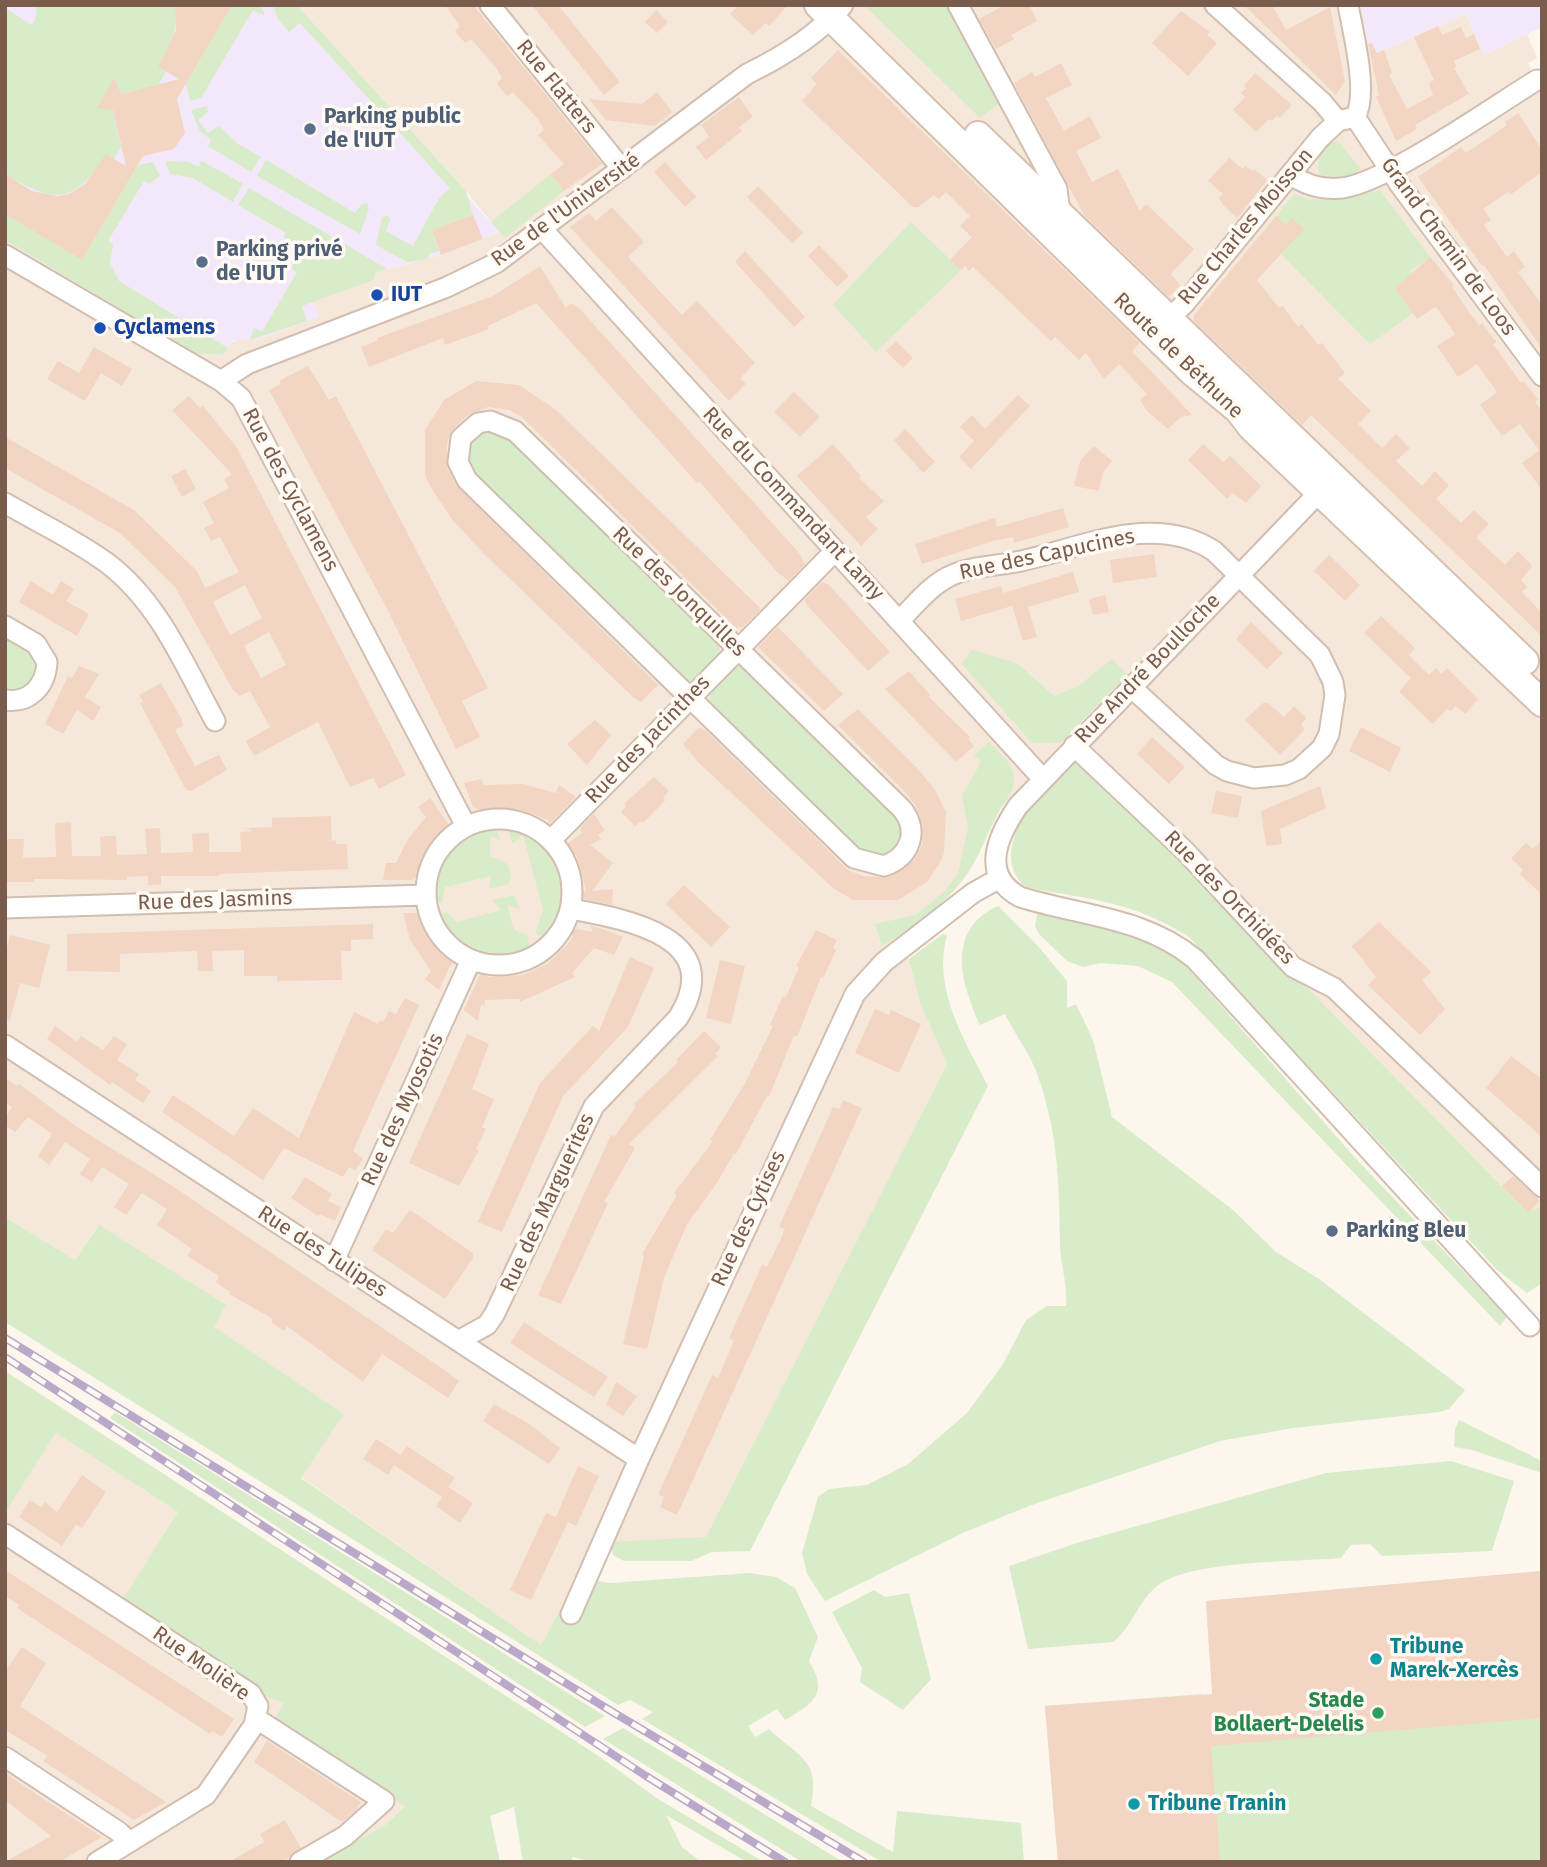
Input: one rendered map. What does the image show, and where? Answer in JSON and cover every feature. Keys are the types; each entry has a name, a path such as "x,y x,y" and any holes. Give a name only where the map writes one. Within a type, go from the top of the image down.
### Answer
{"main road":[{"name":"Route de Béthune","path":"834,9 1327,484 1542,703"},
{"name":"Route de Béthune","path":"1327,484 1542,677"}],"street":[{"name":"Rue Flatters","path":"490,5 622,169"},
{"path":"958,5 1057,189 1053,222"},
{"name":"Grand Chemin de Loos","path":"1215,5 1322,102 1347,119 1389,169 1542,376"},
{"path":"1347,119 1361,105 1348,5"},
{"name":"Rue de l'Université","path":"221,381 247,364 476,274 543,230 747,74 773,62 834,9"},
{"path":"1291,175 1314,187 1343,188 1374,178 1536,80"},
{"name":"Rue Charles Moisson","path":"1162,326 1320,138 1347,119"},
{"path":"999,167 1028,135"},
{"name":"Rue du Commandant Lamy","path":"543,230 1042,778"},
{"name":"Rue des Cyclamens","path":"5,255 221,381 246,404 466,827"},
{"name":"Rue des Jonquilles","path":"490,421 515,431 909,818 912,834 903,855 884,866 854,858 689,697 467,480 458,462 458,448 467,429 490,421"},
{"name":"Rue André Boulloche","path":"998,879 996,856 1007,825 1018,806 1327,484"},
{"path":"5,503 92,553 129,583 164,628 215,721"},
{"name":"Rue des Capucines","path":"900,621 933,587 960,572 1128,534 1172,533 1195,539 1214,551 1239,576"},
{"name":"Rue des Jacinthes","path":"551,840 835,551"},
{"path":"1131,687 1227,772 1270,778 1299,769 1311,760 1322,748 1333,723 1334,682 1320,655 1239,576"},
{"path":"5,625 36,644 47,662 42,684 33,694 23,699 5,700"},
{"name":"Rue des Orchidées","path":"1074,746 1185,851 1293,967 1334,988 1542,1187"},
{"path":"514,820 540,831 551,840 560,851 572,879 571,909 559,935 538,955 512,964 498,966 471,960 456,952 439,934 428,911 425,895 427,878 440,847 466,827 483,821 514,820"},
{"path":"998,879 1020,897 1140,927 1187,953 1530,1325"},
{"name":"Rue des Cytises","path":"571,1614 639,1459 855,994 884,962 973,893 998,879"},
{"name":"Rue des Jasmins","path":"5,908 425,895"},
{"name":"Rue des Marguerites","path":"458,1342 487,1325 494,1315 594,1106 678,1018 688,998 690,976 687,964 671,940 635,922 571,909"},
{"name":"Rue des Myosotis","path":"334,1261 471,960"},
{"name":"Rue des Tulipes","path":"5,1045 639,1459"},
{"name":"Rue Molière","path":"5,1534 251,1694 258,1706 257,1719 384,1801 345,1836 300,1862"},
{"path":"97,1862 128,1841 142,1837 206,1795 257,1719"},
{"path":"5,1756 119,1832 128,1841"}],"shaded area":[{"path":"5,5 297,5 499,232 445,254 377,272 374,280 314,302 319,317 257,340 234,340 222,355 194,353 5,240"},
{"path":"297,5 1361,5 1370,56 1466,14 1484,55 1527,34 1537,58 1528,63 1542,90 1542,1207 1528,1213 1289,970 1185,845 1068,736 1000,809 969,870 956,886 936,908 899,936 909,959 920,1003 947,1064 706,1538 596,1543 541,1645 301,1477 344,1414 213,1327 225,1305 98,1226 75,1260 5,1217 5,240 194,353 318,317 313,302 376,272 445,254 499,232 466,191"},
{"path":"1361,5 1542,5 1542,27 1484,55 1466,14 1370,56"},
{"path":"56,1433 178,1512 262,1695 285,1703 274,1719 406,1807 385,1825 317,1862 5,1862 5,1513"}],"green space":[{"path":"35,5 174,5 176,13 175,29 158,67 166,72 158,85 119,94 118,86 114,85 100,102 103,109 112,107 121,146 114,159 106,154 84,183 73,191 62,194 37,191 5,174 5,8 30,24 34,23 37,12"},
{"path":"232,5 261,5 265,16 253,10 201,98 190,101 186,84"},
{"path":"273,5 297,5 466,191 473,215 432,230 439,251 429,254 428,259 407,262 376,245 382,218 387,215 390,219 386,231 413,246 439,198 450,188 300,23 289,32 278,19"},
{"path":"864,5 945,5 998,104 980,118"},
{"path":"207,106 208,112 198,120 208,133 219,126 238,144 261,157 251,172 208,146 211,140 200,131 191,110"},
{"path":"1333,142 1339,142 1360,168 1351,176 1335,179 1319,173 1320,155"},
{"path":"266,160 355,213 361,205 367,203 369,208 360,234 257,176"},
{"path":"165,161 189,162 198,167 202,161 243,184 233,202 193,178 170,174"},
{"path":"153,162 160,176 149,184 144,181 108,241 113,244 110,263 119,281 228,348 222,355 194,353 5,240 5,214 82,260 138,165"},
{"path":"551,174 564,191 505,238 491,222"},
{"path":"249,188 387,269 376,272 374,280 302,306 307,321 250,340 254,328 262,332 297,272 292,269 294,251 284,237 286,233 238,205"},
{"path":"1380,190 1430,257 1410,271 1413,276 1395,288 1413,313 1370,344 1281,254 1286,225 1276,216 1294,194 1326,200"},
{"path":"911,222 961,270 876,352 833,305"},
{"path":"492,430 506,433 718,640 720,654 694,681 683,680 470,474 466,459 468,445 477,435"},
{"path":"5,633 35,656 36,679 22,692 5,693"},
{"path":"972,650 1017,663 1054,696 1077,687 1112,659 1127,674 1061,743 1032,743 962,664"},
{"path":"735,667 746,667 901,819 905,840 893,856 867,858 709,705 710,694"},
{"path":"989,742 1011,767 1014,783 975,861 963,880 943,902 882,946 875,924 916,915 945,891 958,873 968,828 962,796 981,762 974,755"},
{"path":"1075,760 1182,860 1527,1212 1542,1207 1542,1283 1527,1293 1497,1270 1189,937 1169,925 1130,909 1112,903 1028,888 1019,880 1013,870 1012,847 1025,812 1047,785"},
{"path":"508,827 529,832 544,842 556,854 563,870 563,905 557,922 546,939 535,933 543,910 523,835 512,844"},
{"path":"485,828 497,830 500,840 490,836 490,856 508,864 511,878 508,884 489,889 491,876 445,887 442,903 434,900 438,875 448,855 463,840"},
{"path":"514,895 520,909 507,905 514,930 527,935 529,947 520,955 507,959 477,954 462,947 441,926 438,914 446,912 457,922 501,910 492,900"},
{"path":"998,906 1038,946 1067,981 1067,1008 1076,1004 1093,1040 1112,1117 1233,1210 1276,1252 1319,1279 1465,1390 1449,1409 1439,1412 1293,1428 1220,1441 1029,1506 965,1532 825,1601 807,1574 802,1553 818,1497 829,1489 867,1485 908,1464 967,1413 1003,1364 1026,1320 1047,1306 1066,1306 1060,1250 1056,1155 1043,1093 1033,1064 1005,1014 980,1025 963,975 964,943 970,929 981,916"},
{"path":"1037,914 1097,926 1133,937 1151,944 1186,966 1358,1161 1507,1317 1500,1326 1172,982 1138,966 1101,963 1083,967 1067,961 1039,934 1035,926"},
{"path":"943,934 947,935 943,955 947,994 961,1032 988,1086 750,1551 712,1552 691,1561 624,1561 613,1555 610,1542 706,1537 947,1064 920,1003 909,959"},
{"path":"5,1217 75,1260 99,1225 226,1305 214,1327 344,1414 301,1478 541,1645 577,1578 610,1583 750,1573 776,1577 795,1588 818,1637 809,1661 815,1672 818,1690 811,1703 785,1720 777,1709 748,1726 755,1737 769,1729 805,1760 813,1778 811,1806 893,1852 897,1811 1021,1823 1024,1862 882,1862 642,1719 653,1712 630,1700 618,1705 5,1322"},
{"path":"5,1371 597,1755 658,1799 764,1862 747,1862 666,1815 682,1847 701,1862 595,1862 572,1857 572,1862 523,1862 514,1807 490,1816 500,1862 317,1862 385,1825 405,1807 274,1719 284,1703 262,1695 120,1604 178,1512 56,1433 5,1513"},
{"path":"115,1412 605,1716 585,1727 110,1418"},
{"path":"1459,1420 1542,1461 1542,1473 1472,1450 1454,1447 1455,1429"},
{"path":"1451,1461 1514,1481 1492,1551 1382,1556 1370,1544 1351,1545 1341,1558 1247,1563 1197,1570 1176,1576 1153,1590 1126,1629 1113,1642 1028,1649 1009,1566 1080,1542 1326,1473"},
{"name":"Stade Bollaert-Delelis","path":"1542,1571 1542,1862 1058,1862 1045,1706 1202,1694 1216,1745 1206,1601"},
{"path":"874,1590 885,1597 909,1593 931,1679 903,1710 860,1682 862,1668 832,1612"},
{"path":"623,1728 843,1862 802,1862 603,1739"}],"building":[{"path":"175,5 232,5 177,99 185,133 174,149 143,156 82,260 5,214 5,174 32,191 57,196 69,194 85,184 106,154 126,166 113,110 97,108 114,78 121,94 179,79 158,67 176,30"},
{"path":"445,5 473,5 602,164 564,191 551,174 564,164 538,135 544,130 538,119 513,92 507,96 502,90 497,83 502,78 495,66 471,39 465,43 455,31 460,26"},
{"path":"532,5 558,5 620,82 604,95"},
{"path":"738,5 788,5 769,26 766,23 753,35 730,14"},
{"path":"1005,5 1029,5 1037,21 1011,35 1014,39 996,49 979,19"},
{"path":"1244,5 1272,5 1286,30 1330,7 1345,81 1336,95"},
{"path":"656,10 668,22 657,33 645,22"},
{"path":"1181,11 1210,32 1207,35 1217,43 1188,76 1152,43"},
{"path":"1438,26 1442,35 1461,27 1466,38 1474,34 1480,49 1454,61 1457,67 1454,68 1469,94 1415,125 1417,129 1396,141 1376,97 1379,95 1368,44 1372,43 1377,53 1384,50 1392,73 1389,75 1407,109 1433,95 1429,83 1434,80 1414,37"},
{"path":"838,50 1140,343 1132,351 1192,415 1181,417 1168,429 1148,412 1140,400 1147,394 1119,364 1104,379 1086,353 1079,360 1055,337 1051,341 973,267 969,271 965,266 961,270 950,260 972,237 960,226 970,216 946,192 939,199 934,195 918,207 913,207 802,101 817,84 811,78"},
{"path":"1061,63 1072,85 1046,98 1064,131 1090,116 1101,138 1076,151 1092,182 1118,169 1140,211 1146,204 1194,249 1171,274 1180,285 1169,297 1084,215 1014,83 1032,72 1035,77"},
{"path":"1255,73 1292,105 1280,118 1277,116 1272,121 1269,119 1256,132 1233,110 1245,97 1241,93"},
{"path":"657,92 672,112 655,126 606,120 589,99 642,104"},
{"path":"739,97 753,117 739,127 742,131 706,160 696,147 709,137 701,125"},
{"path":"1518,113 1542,150 1542,172 1510,195 1508,192 1483,209 1491,220 1484,225 1507,257 1514,251 1525,267 1518,272 1542,305 1542,349 1418,177 1461,147 1466,153 1507,125 1505,122"},
{"path":"1229,158 1243,169 1245,166 1252,171 1254,169 1267,180 1237,218 1219,198 1223,194 1208,181"},
{"path":"665,162 696,197 685,207 654,172"},
{"path":"758,186 803,233 792,243 747,197"},
{"path":"612,207 644,242 628,257 682,315 697,301 755,363 740,378 746,384 729,401 570,227 589,213 596,221"},
{"path":"473,215 483,239 441,255 432,230"},
{"path":"1276,216 1286,225 1292,218 1304,229 1257,280 1279,308 1283,306 1298,327 1302,324 1318,345 1322,343 1345,373 1338,379 1371,411 1358,424 1382,448 1396,434 1410,448 1396,461 1422,486 1435,471 1449,486 1436,499 1461,523 1474,510 1489,524 1476,538 1505,565 1518,551 1532,566 1521,580 1527,587 1522,592 1542,613 1542,636 1311,415 1302,425 1194,321 1194,315"},
{"path":"819,245 849,276 837,287 808,256"},
{"path":"745,251 805,317 794,327 735,262"},
{"path":"1430,257 1454,285 1452,287 1471,315 1479,325 1482,323 1496,342 1493,344 1521,383 1524,381 1538,400 1535,402 1542,411 1542,490 1522,463 1539,450 1520,424 1502,436 1480,405 1497,392 1480,368 1477,364 1458,377 1437,346 1455,334 1438,309 1435,307 1417,319 1395,288"},
{"path":"540,266 566,308 571,303 579,308 799,553 805,564 789,581 777,572 700,482 697,483 536,303 488,326 489,329 445,345 443,338 369,367 361,347 378,340 377,338 493,296"},
{"path":"896,341 913,358 903,368 886,351"},
{"path":"94,347 132,369 122,386 101,373 85,401 47,379 58,361 79,373"},
{"path":"308,366 329,400 336,396 488,688 462,701 480,737 456,749 385,605 269,390 281,384 279,381"},
{"path":"476,381 519,385 555,409 761,609 743,627 736,628 522,417 509,410 488,407 468,415 452,430 447,443 447,467 456,485 658,685 641,702 634,698 483,553 451,518 425,476 425,430 444,400"},
{"path":"794,392 820,417 800,437 774,412"},
{"path":"1018,395 1030,406 971,469 959,457 974,441 960,427 972,415 985,429"},
{"path":"189,396 200,408 203,406 237,448 406,775 379,789 373,778 350,787 318,722 254,756 246,741 270,727 250,691 240,696 233,690 175,587 120,533 5,468 5,437 134,510 197,571 205,588 239,572 220,537 211,541 204,528 214,523 203,502 229,488 224,479 232,474 172,410","holes":["245,585 262,618 230,635 213,602","269,632 286,665 261,678 244,646"]},
{"path":"905,429 935,462 923,473 894,440"},
{"path":"833,444 861,476 859,478 884,501 866,517 878,529 861,546 797,476"},
{"path":"1203,444 1223,462 1230,456 1261,486 1246,503 1233,493 1227,499 1188,460"},
{"path":"1094,446 1112,461 1103,472 1099,491 1074,486 1080,461"},
{"path":"185,469 196,489 182,497 171,476"},
{"path":"1063,508 1069,527 1014,543 1013,537 993,541 922,564 915,544 995,518 997,527"},
{"path":"1154,554 1157,577 1113,583 1110,560"},
{"path":"1329,555 1360,585 1345,601 1314,571"},
{"path":"1073,572 1079,592 1028,607 1037,637 1023,641 1012,606 961,621 955,599 1001,586 1003,593"},
{"path":"31,581 53,595 61,581 74,589 66,601 89,614 77,636 19,602"},
{"path":"822,582 828,584 890,652 868,671 806,604 805,599"},
{"path":"1105,595 1109,612 1093,615 1089,599"},
{"path":"1381,616 1415,648 1409,655 1429,675 1436,668 1441,674 1447,668 1478,699 1465,714 1456,706 1451,711 1447,709 1433,724 1399,692 1411,678 1364,633"},
{"path":"1251,622 1283,653 1267,669 1236,639"},
{"path":"778,627 843,694 824,711 758,647"},
{"path":"79,666 99,674 85,697 101,707 93,721 77,710 63,734 45,724 68,676 72,678"},
{"path":"909,671 929,697 970,737 968,739 974,746 956,762 885,689"},
{"path":"161,683 181,718 183,726 175,730 195,766 219,755 227,770 191,791 186,790 140,703 143,702 139,695"},
{"path":"1263,703 1268,703 1284,717 1294,706 1306,718 1301,725 1305,729 1280,755 1245,720"},
{"path":"858,709 918,769 935,790 946,812 944,853 939,864 927,882 898,900 853,900 833,888 698,762 683,744 699,727 706,731 848,870 863,876 888,877 914,860 922,845 923,825 916,806 906,793 838,725"},
{"path":"595,720 611,735 587,765 567,744"},
{"path":"1361,727 1401,748 1390,772 1349,751"},
{"path":"1152,737 1185,767 1169,784 1137,754"},
{"path":"654,777 669,791 663,798 665,801 643,823 641,821 635,826 621,812 626,806 624,804"},
{"path":"482,779 483,785 523,784 556,793 559,785 576,797 547,826 549,820 521,810 479,810 473,807 464,783"},
{"path":"1320,786 1326,808 1280,829 1282,844 1266,846 1261,811"},
{"path":"1216,791 1242,796 1238,818 1211,813"},
{"path":"430,798 461,842 452,848 439,834 426,851 417,876 412,880 383,880 386,863 396,863 408,839 426,817 418,807"},
{"path":"594,814 605,830 598,835 601,839 590,845 613,863 592,891 613,889 612,905 584,899 575,892 586,891 576,854 555,866 549,857 582,833 580,828"},
{"path":"331,816 332,841 336,840 336,844 347,844 348,869 219,876 161,876 161,885 148,885 148,876 127,877 127,880 34,879 34,882 5,882 7,839 24,839 23,858 56,857 55,823 71,822 72,856 101,856 100,837 108,836 116,836 117,855 147,854 145,829 160,828 161,853 193,852 192,834 209,833 209,852 241,852 240,832 253,831 245,828 272,827 272,818"},
{"path":"1542,840 1542,895 1520,874 1523,870 1511,858 1526,843 1533,849"},
{"path":"684,885 730,927 711,947 666,904"},
{"path":"403,913 417,913 428,938 443,956 456,940 461,943 439,990 425,979 431,971 410,940"},
{"path":"1379,922 1431,972 1422,980 1445,1009 1420,1035 1368,985 1376,977 1352,946"},
{"path":"373,924 373,939 351,940 351,951 341,951 342,980 277,981 277,976 244,976 244,950 212,951 213,971 198,971 197,951 120,954 120,972 67,971 67,934"},
{"path":"591,925 623,937 614,955 594,948 572,973 575,977 520,1002 519,999 485,1000 484,1006 481,1005 478,1021 464,1010 487,959 490,960 488,977 523,975 547,964 567,945 573,936 561,926 592,932"},
{"path":"816,930 837,940 833,948 836,950 823,978 821,977 797,1037 794,1035 769,1097 767,1096 736,1154 734,1153 717,1183 687,1224 664,1278 647,1349 623,1344 644,1256 642,1254 677,1195 674,1193 713,1141 710,1140 744,1085 773,1026 770,1025 783,996 786,997 799,967 796,966"},
{"path":"10,935 50,945 39,988 20,983 10,1020 5,1019 5,955"},
{"path":"630,957 654,968 628,1027 563,1096 502,1232 478,1222 540,1083 593,1026 599,1031"},
{"path":"720,960 745,966 731,1024 706,1018"},
{"path":"405,998 419,1005 353,1151 363,1159 355,1171 349,1167 343,1177 284,1148 263,1180 162,1112 173,1095 234,1136 253,1108 299,1138 354,1012 378,1024 380,1020 383,1022 389,1011 396,1014"},
{"path":"875,1009 889,1015 891,1010 921,1024 899,1073 855,1053"},
{"path":"55,1026 77,1042 81,1036 103,1050 114,1036 127,1044 117,1060 139,1074 135,1080 151,1091 143,1103 112,1082 110,1085 47,1039"},
{"path":"704,1031 721,1047 715,1054 718,1056 629,1144 635,1148 604,1202 608,1203 561,1304 538,1295 611,1135 614,1137 636,1107 634,1104 678,1062 676,1060"},
{"path":"467,1034 489,1044 472,1089 494,1099 482,1127 486,1129 476,1149 479,1150 459,1186 409,1163"},
{"path":"1511,1056 1542,1079 1542,1137 1486,1088"},
{"path":"5,1078 17,1086 19,1084 77,1127 171,1185 443,1369 459,1381 448,1398 382,1354 363,1382 287,1326 284,1331 271,1322 273,1319 229,1294 230,1292 216,1282 219,1276 187,1256 192,1249 157,1225 167,1209 142,1193 126,1215 114,1207 129,1184 102,1167 92,1182 80,1174 90,1159 65,1142 49,1165 38,1156 52,1134 28,1117 15,1132 5,1125 5,1118 12,1107 5,1102"},
{"path":"843,1100 862,1108 677,1515 660,1507 664,1497 658,1495 712,1375 718,1378 734,1341 729,1338 762,1265 767,1267 781,1239 785,1229 779,1227 833,1107 839,1109"},
{"path":"1513,1176 1540,1201 1528,1213 1502,1186"},
{"path":"305,1177 332,1194 328,1201 341,1207 335,1221 319,1214 318,1216 291,1198"},
{"path":"410,1210 473,1253 473,1258 445,1299 372,1250 386,1229 393,1233"},
{"path":"524,1322 608,1377 594,1397 510,1343"},
{"path":"616,1382 637,1396 623,1416 606,1405"},
{"path":"494,1404 528,1423 560,1448 549,1464 483,1421"},
{"path":"376,1439 401,1455 407,1446 455,1478 448,1487 473,1503 460,1523 436,1506 445,1493 442,1497 394,1465 388,1475 363,1459"},
{"path":"578,1466 599,1476 576,1526 568,1522 531,1600 510,1590 546,1513 556,1517"},
{"path":"82,1475 106,1492 82,1528 76,1524 62,1546 19,1517 30,1500 41,1507 45,1502 57,1512"},
{"path":"5,1570 234,1719 222,1737 212,1731 210,1734 17,1608 19,1605 5,1596"},
{"name":"Stade Bollaert-Delelis","path":"1542,1571 1542,1718 1211,1746 1220,1862 1058,1862 1045,1706 1212,1694 1206,1601"},
{"path":"22,1647 46,1663 20,1706 166,1802 134,1820 43,1761 48,1756 5,1730 5,1671"},
{"path":"267,1741 361,1802 356,1810 342,1822 254,1762"},
{"path":"5,1773 102,1837 59,1862 5,1862 51,1836 5,1800"},
{"path":"285,1820 301,1848 289,1858 282,1862 229,1862 264,1842 260,1834"}],"railway":[{"path":"5,1338 611,1711 864,1862"},
{"path":"5,1357 646,1776 785,1862"}],"place":[{"name":"Parking public de l'IUT","path":"310,129"},
{"name":"Parking privé de l'IUT","path":"202,262"},
{"name":"IUT","path":"377,295"},
{"name":"Cyclamens","path":"100,328"},
{"name":"Parking Bleu","path":"1332,1231"},
{"name":"Tribune Marek-Xercès","path":"1376,1659"},
{"name":"Stade Bollaert-Delelis","path":"1378,1713"},
{"name":"Tribune Tranin","path":"1134,1804"}]}
